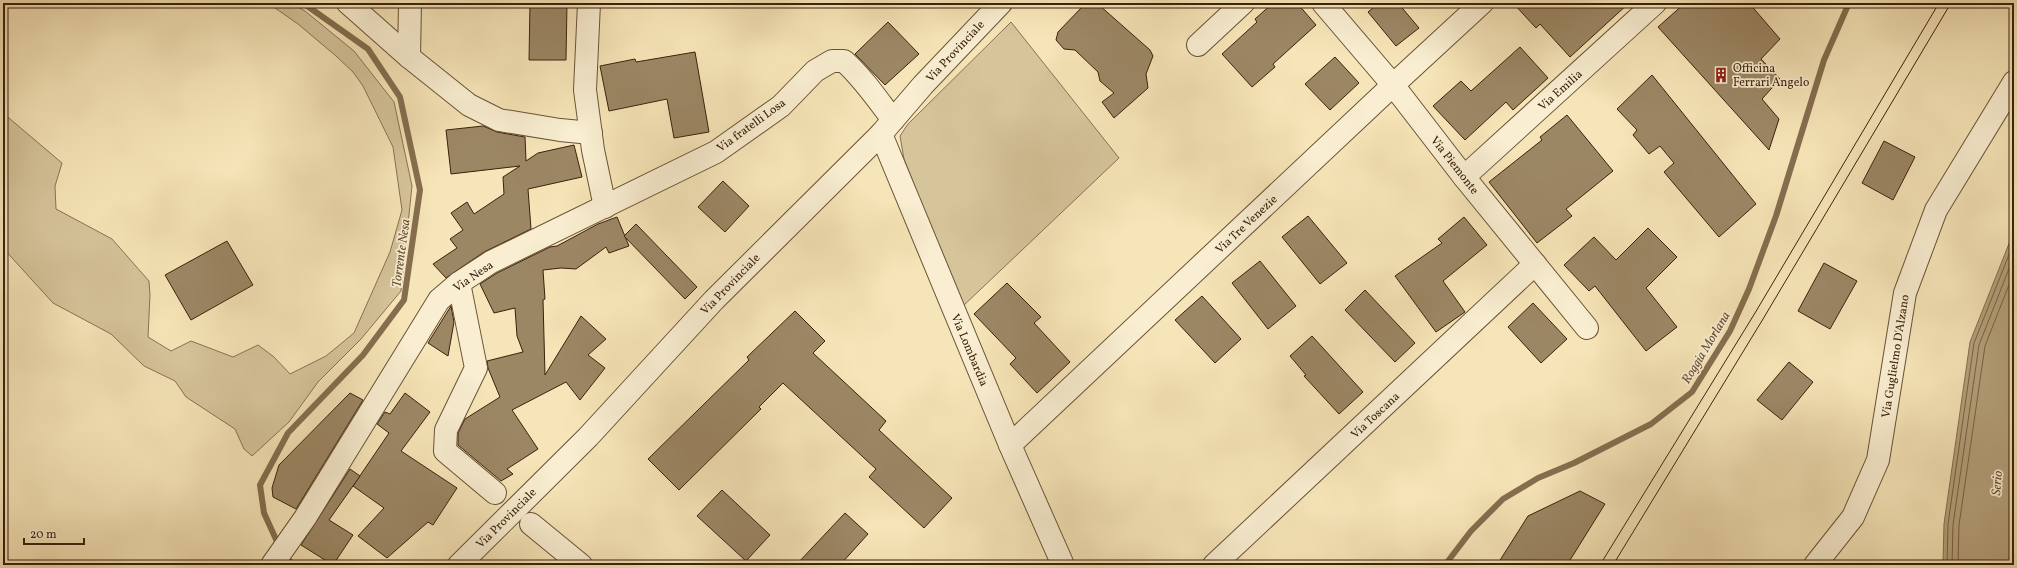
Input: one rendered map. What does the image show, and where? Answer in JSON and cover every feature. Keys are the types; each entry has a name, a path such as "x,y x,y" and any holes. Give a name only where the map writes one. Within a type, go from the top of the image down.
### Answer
{"street":[{"path":"348,3 409,58 469,105 499,120 560,130 591,133"},
{"path":"409,58 410,3"},
{"path":"589,3 585,90 591,133 605,207"},
{"name":"Via Provinciale","path":"459,565 588,437 714,300 887,127 923,85 1001,3"},
{"path":"1198,45 1243,3"},
{"name":"Via Piemonte","path":"1323,3 1393,85 1464,177 1587,328"},
{"name":"Via Tre Venezie","path":"1010,445 1482,3"},
{"name":"Via Emilia","path":"1464,177 1655,3"},
{"name":"Via fratelli Losa","path":"605,207 716,152 781,106 815,71 832,61 844,61 852,68 872,92 887,127"},
{"name":"Via Guglielmo D'Alzano","path":"1814,565 1853,517 1878,460 1905,293 1936,210 2014,82"},
{"name":"Via Lombardia","path":"887,127 1010,445 1063,565"},
{"name":"Via Nesa","path":"272,565 297,531 439,300 459,283 491,262 605,207"},
{"name":"Via Toscana","path":"1214,565 1535,264"},
{"path":"459,283 476,368 446,430 445,451 495,493"},
{"path":"531,524 581,565"}],"shaded area":[{"path":"268,3 291,3 305,11 354,51 394,102 412,186 401,291 361,339 318,382 289,422 252,456 244,449 235,429 186,397 175,381 144,366 111,334 53,303 3,248 3,113 62,163 55,186 56,209 112,239 149,281 150,295 148,337 171,351 191,341 233,357 258,345 274,357 290,374 326,356 354,333 390,252 402,210 393,147 363,86 353,72 336,56 298,24"},
{"path":"1011,22 1119,158 962,307 904,159 900,136 908,124"}],"water":[{"name":"Serio","path":"2014,231 2014,565 1943,565 1944,524 1970,342"}],"building":[{"path":"530,3 567,3 566,60 529,60"},
{"path":"1090,3 1099,5 1150,50 1153,56 1146,74 1148,88 1114,118 1102,102 1114,93 1100,81 1098,72 1075,50 1064,49 1056,40 1058,32 1083,6"},
{"path":"1273,3 1297,3 1316,25 1273,64 1275,67 1252,87 1222,54 1257,22 1255,19"},
{"path":"1379,3 1398,3 1419,28 1396,46 1368,12"},
{"path":"1513,3 1629,3 1570,57 1540,24 1536,28"},
{"path":"1685,3 1749,3 1780,39 1761,59 1780,79 1762,99 1779,119 1769,150 1658,27"},
{"path":"888,22 919,54 885,85 855,54"},
{"path":"1520,47 1548,78 1513,110 1506,102 1465,140 1433,106 1461,81 1471,91"},
{"path":"695,52 709,132 674,138 667,99 609,111 600,66 635,59 636,62"},
{"path":"1335,57 1359,83 1330,110 1305,84"},
{"path":"1652,75 1756,204 1719,237 1664,172 1674,163 1660,146 1649,154 1633,135 1637,130 1617,109"},
{"path":"1567,115 1613,171 1566,209 1572,216 1537,243 1489,182 1542,140 1540,137"},
{"path":"483,126 497,132 525,137 526,161 538,153 574,145 582,177 528,189 531,229 484,252 446,278 433,264 457,248 450,239 463,230 451,213 467,202 474,214 504,194 503,177 520,166 451,174 446,130"},
{"path":"1884,141 1915,157 1893,200 1862,183"},
{"path":"723,181 749,206 725,232 698,207"},
{"path":"1308,216 1347,263 1320,284 1282,237"},
{"path":"617,217 629,246 609,253 606,247 576,269 561,268 543,270 545,299 543,300 545,375 581,316 606,339 588,355 605,368 580,400 566,382 512,410 538,449 507,469 513,474 501,481 458,445 458,433 465,419 500,397 488,368 487,361 523,352 517,336 515,308 494,313 480,284 497,273 550,247 557,246 598,224"},
{"path":"1464,217 1487,245 1443,281 1465,312 1436,332 1395,276 1442,243 1438,239"},
{"path":"636,224 697,287 685,299 624,236"},
{"path":"1648,228 1677,257 1646,288 1677,327 1646,351 1595,286 1589,291 1564,265 1594,237 1616,260"},
{"path":"227,241 253,285 191,320 165,275"},
{"path":"1260,261 1296,306 1268,329 1232,283"},
{"path":"1824,263 1857,281 1830,329 1798,311"},
{"path":"1007,283 1041,317 1034,323 1070,362 1037,393 1010,364 1016,358 974,314"},
{"path":"1365,290 1415,343 1395,362 1345,310"},
{"path":"1202,296 1241,339 1215,363 1175,320"},
{"path":"1533,303 1567,339 1541,363 1508,327"},
{"path":"451,306 454,322 448,356 428,343"},
{"path":"795,311 825,341 813,353 886,421 879,430 952,498 924,528 869,477 876,469 783,383 759,407 761,409 679,490 648,459 749,360 747,357"},
{"path":"1312,336 1363,392 1339,414 1304,376 1306,375 1290,356"},
{"path":"1789,362 1813,382 1782,420 1757,400"},
{"path":"350,393 363,400 296,509 273,497 272,488 279,465"},
{"path":"405,393 430,412 401,451 457,488 433,525 428,522 387,558 358,536 384,508 353,486 389,433 377,424 385,412 390,414"},
{"path":"350,469 360,476 329,520 353,535 333,565 301,545"},
{"path":"722,490 770,535 746,561 697,516"},
{"path":"1580,491 1605,504 1567,565 1497,565 1528,516"},
{"path":"845,513 868,534 840,565 796,565"}],"waterway":[{"name":"Torrente Nesa","path":"279,546 264,513 260,485 288,433 363,355 404,300 420,190 400,97 368,49 303,3"},
{"name":"Roggia Morlana","path":"1445,565 1471,531 1503,499 1538,478 1574,463 1651,424 1692,392 1730,331 1749,289 1776,216 1824,60 1849,3"},
{"name":"Torrente Nesa","path":"284,554 293,565"}],"tram line":[{"path":"1600,565 1755,313 1939,3"},
{"path":"1613,565 1763,319 1951,3"}],"place":[{"name":"Officina Ferrari Angelo","path":"1721,75"}]}
